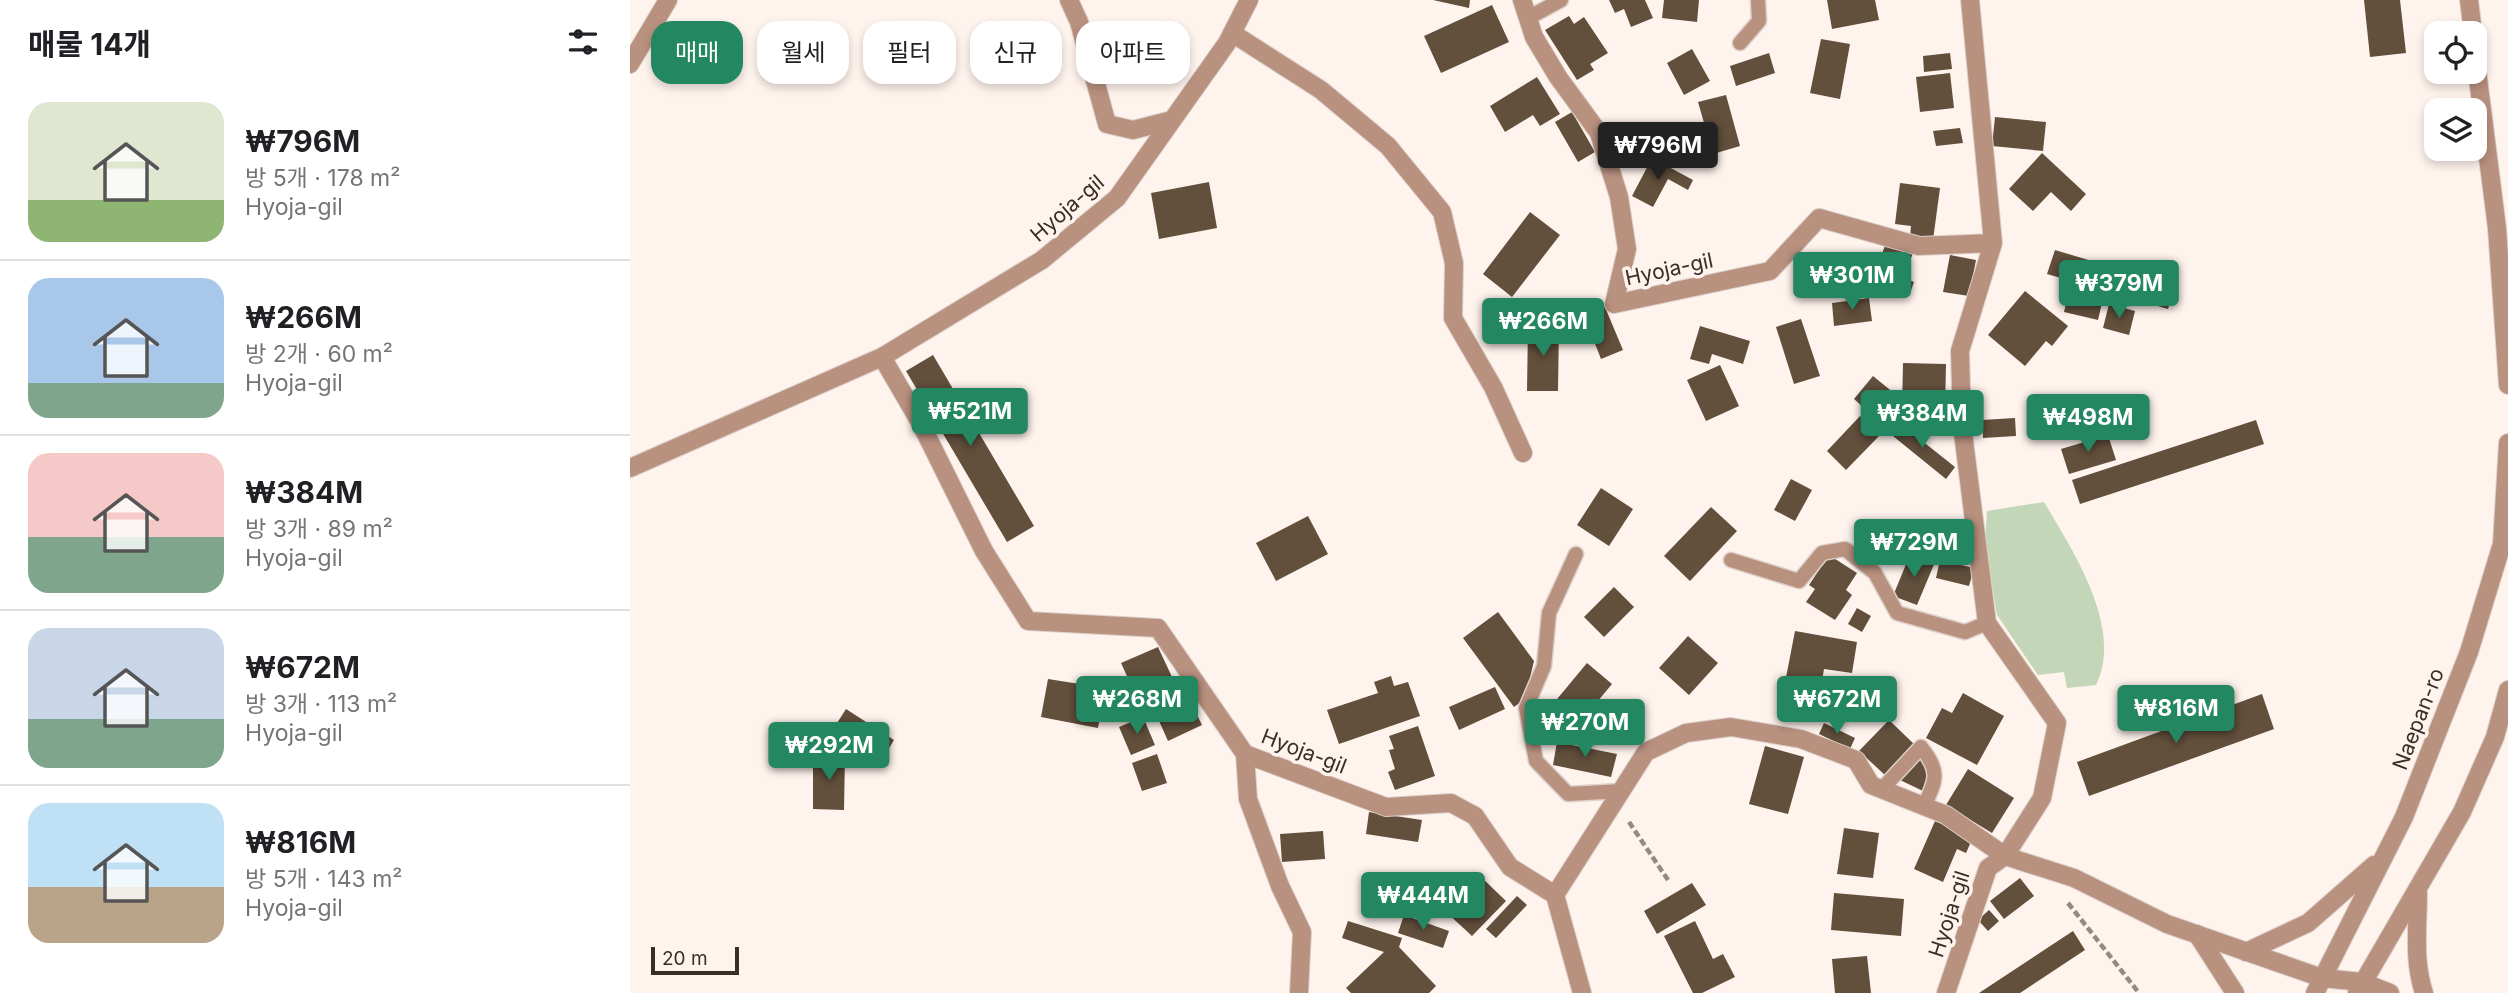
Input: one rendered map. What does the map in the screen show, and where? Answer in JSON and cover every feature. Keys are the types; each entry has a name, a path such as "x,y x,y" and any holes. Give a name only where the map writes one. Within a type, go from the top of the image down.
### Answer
{"street":[{"path":"630,64 668,0"},
{"path":"1069,0 1079,22 1107,124 1133,130 1172,120"},
{"name":"Hyoja-gil","path":"630,468 882,357 1042,260 1117,198 1232,33 1249,0"},
{"name":"Hyoja-gil","path":"1522,0 1534,37 1558,78 1599,133 1619,197 1627,249 1614,304 1770,271 1819,218 1919,246 1993,243"},
{"name":"Hyoja-gil","path":"1946,993 1988,868 2005,856 2042,798 2057,723 1987,623 1962,425 1960,351 1993,243 1970,0"},
{"path":"2469,0 2472,21"},
{"path":"1232,33 1321,90 1388,146 1442,212 1454,263 1454,318 1493,387 1523,453"},
{"path":"2479,84 2497,228 2508,385"},
{"name":"Hyoja-gil","path":"882,357 921,424 984,551 1028,621 1158,628 1245,754 1387,807 1451,803 1475,816 1510,867 1555,895"},
{"name":"Naepan-ro","path":"2318,986 2404,817 2469,652 2502,544 2508,443"},
{"path":"2360,987 2418,890 2467,800 2495,737 2508,690"},
{"path":"1582,993 1555,895 1646,752 1686,733 1731,727 1801,739 1856,760 1871,785 1946,815 2005,856 2074,878 2167,924 2246,952 2318,986 2360,987 2389,993"},
{"path":"1245,754 1248,799 1280,886 1302,932 1299,993"},
{"path":"2246,952 2308,923 2385,855"},
{"path":"2418,890 2418,976 2424,993"},
{"path":"2197,934 2235,993"}],"lane":[{"path":"1528,18 1562,0"},
{"path":"1740,43 1759,21 1758,0"},
{"path":"1731,560 1799,581 1822,553 1845,549 1875,573 1897,612 1965,632 1987,623"},
{"path":"1576,554 1549,613 1544,666 1526,708 1536,761 1568,794 1619,796"},
{"path":"1882,789 1921,747 1935,764 1935,782 1924,806"}],"path":[{"path":"1619,796 1670,883"},
{"path":"2066,901 2139,993"}],"green space":[{"path":"2044,502 2081,566 2099,615 2104,639 2103,663 2096,685 2067,688 2064,672 2038,675 1997,615 1985,545 1987,511"}],"building":[{"path":"1433,0 1470,0 1469,8"},
{"path":"1609,0 1645,0 1653,18 1631,27 1624,9 1615,13"},
{"path":"1664,0 1699,0 1697,22 1662,18"},
{"path":"1827,0 1875,0 1879,20 1832,29"},
{"path":"2364,0 2400,0 2406,53 2370,57"},
{"path":"1492,5 1509,42 1441,73 1424,36"},
{"path":"1569,16 1574,24 1584,17 1608,53 1590,64 1594,70 1577,80 1545,30"},
{"path":"1821,39 1850,44 1840,99 1810,93"},
{"path":"1692,49 1710,81 1684,95 1667,63"},
{"path":"1769,53 1775,73 1736,86 1730,66"},
{"path":"1950,53 1952,69 1924,72 1923,56"},
{"path":"1950,73 1954,108 1920,112 1916,77"},
{"path":"1537,77 1560,114 1540,126 1533,115 1505,132 1490,106"},
{"path":"1726,95 1740,146 1713,154 1698,102"},
{"path":"1572,112 1595,152 1578,162 1555,122"},
{"path":"1995,117 2046,122 2043,151 1992,146"},
{"path":"1960,128 1963,143 1936,146 1933,131"},
{"path":"2042,153 2086,194 2071,211 2051,192 2033,211 2009,189"},
{"path":"1652,158 1693,180 1688,190 1668,179 1653,207 1632,196"},
{"path":"1209,182 1217,228 1159,239 1151,193"},
{"path":"1900,183 1940,188 1933,240 1910,237 1911,226 1895,224"},
{"path":"1530,212 1560,235 1512,297 1483,274"},
{"path":"1886,243 1913,253 1904,278 1914,282 1909,296 1871,283"},
{"path":"2055,250 2175,286 2168,309 2047,274"},
{"path":"1829,253 1832,283 1805,286 1802,256"},
{"path":"1950,255 1976,260 1969,296 1943,292"},
{"path":"2025,291 2068,326 2052,346 2046,341 2025,366 1988,335"},
{"path":"2068,295 2102,303 2098,320 2064,312"},
{"path":"1869,298 1872,321 1834,326 1832,303"},
{"path":"1602,300 1623,350 1601,359 1590,331 1575,337 1566,315"},
{"path":"2109,304 2135,311 2129,335 2103,328"},
{"path":"1801,319 1820,376 1794,384 1776,327"},
{"path":"1528,324 1559,324 1558,391 1527,391"},
{"path":"1700,326 1750,341 1743,364 1712,354 1709,364 1690,359"},
{"path":"933,355 1034,526 1007,542 906,371"},
{"path":"1903,363 1946,364 1945,410 1902,410"},
{"path":"1720,365 1739,406 1706,421 1687,380"},
{"path":"1873,376 1900,398 1880,422 1854,399"},
{"path":"1860,416 1880,435 1846,470 1827,451"},
{"path":"2015,418 2016,436 1983,438 1982,420"},
{"path":"2256,420 2264,444 2080,504 2072,480"},
{"path":"1897,421 1955,467 1946,479 1888,432"},
{"path":"2108,435 2116,460 2069,474 2061,449"},
{"path":"1791,479 1812,490 1795,521 1774,510"},
{"path":"1601,488 1633,509 1609,546 1577,525"},
{"path":"1711,507 1737,531 1690,581 1664,556"},
{"path":"1308,516 1328,554 1276,581 1256,543"},
{"path":"1911,552 1935,562 1917,605 1893,596"},
{"path":"1829,555 1857,573 1846,590 1852,595 1835,620 1806,602 1815,589 1809,585"},
{"path":"1940,560 1974,568 1969,586 1936,578"},
{"path":"1614,587 1634,607 1604,637 1584,617"},
{"path":"1857,608 1871,616 1862,632 1848,624"},
{"path":"1498,612 1534,661 1525,699 1514,707 1463,638"},
{"path":"1795,631 1857,642 1852,673 1824,669 1819,699 1783,693"},
{"path":"1688,636 1718,663 1689,695 1659,668"},
{"path":"1158,647 1179,692 1142,709 1121,663"},
{"path":"1587,663 1612,684 1568,737 1543,716"},
{"path":"1391,676 1394,686 1408,682 1420,716 1339,744 1327,710 1378,693 1374,682"},
{"path":"1048,679 1105,688 1098,728 1041,717"},
{"path":"1495,687 1505,709 1459,730 1449,707"},
{"path":"1963,693 2004,716 1977,765 1926,738 1942,708 1952,713"},
{"path":"2262,694 2274,729 2089,796 2077,762"},
{"path":"1189,698 1202,725 1168,741 1156,714"},
{"path":"846,709 894,740 879,765 830,734"},
{"path":"1143,717 1155,745 1131,755 1119,727"},
{"path":"1889,720 1915,745 1886,776 1859,751"},
{"path":"1824,723 1855,738 1850,749 1819,734"},
{"path":"1418,726 1435,776 1395,790 1388,772 1395,769 1389,750 1394,749 1389,736"},
{"path":"1557,742 1617,754 1611,777 1553,765"},
{"path":"1765,746 1804,757 1788,814 1749,804"},
{"path":"1921,752 1930,763 1925,792 1900,780"},
{"path":"1157,754 1167,783 1142,791 1132,763"},
{"path":"813,755 845,755 844,810 813,809"},
{"path":"1968,769 2014,798 1992,833 1946,805"},
{"path":"1369,812 1422,820 1418,842 1366,834"},
{"path":"1935,821 1973,837 1966,853 1957,849 1943,882 1914,869"},
{"path":"1844,828 1879,833 1873,878 1837,874"},
{"path":"1323,831 1325,859 1282,862 1280,834"},
{"path":"1479,875 1506,901 1472,936 1445,911"},
{"path":"2020,878 2034,896 2004,919 1990,901"},
{"path":"1692,883 1706,905 1657,934 1644,911"},
{"path":"1834,893 1904,899 1901,936 1831,930"},
{"path":"1517,896 1527,905 1496,938 1486,929"},
{"path":"1989,910 1999,921 1988,931 1978,920"},
{"path":"1404,915 1449,931 1443,948 1398,933"},
{"path":"1348,921 1402,938 1399,947 1436,986 1429,993 1351,993 1346,988 1384,952 1342,938"},
{"path":"1695,921 1713,959 1723,954 1735,977 1702,993 1693,993 1664,936"},
{"path":"2073,931 2085,950 2020,993 1979,993"},
{"path":"1867,956 1871,993 1835,993 1832,959"}]}
